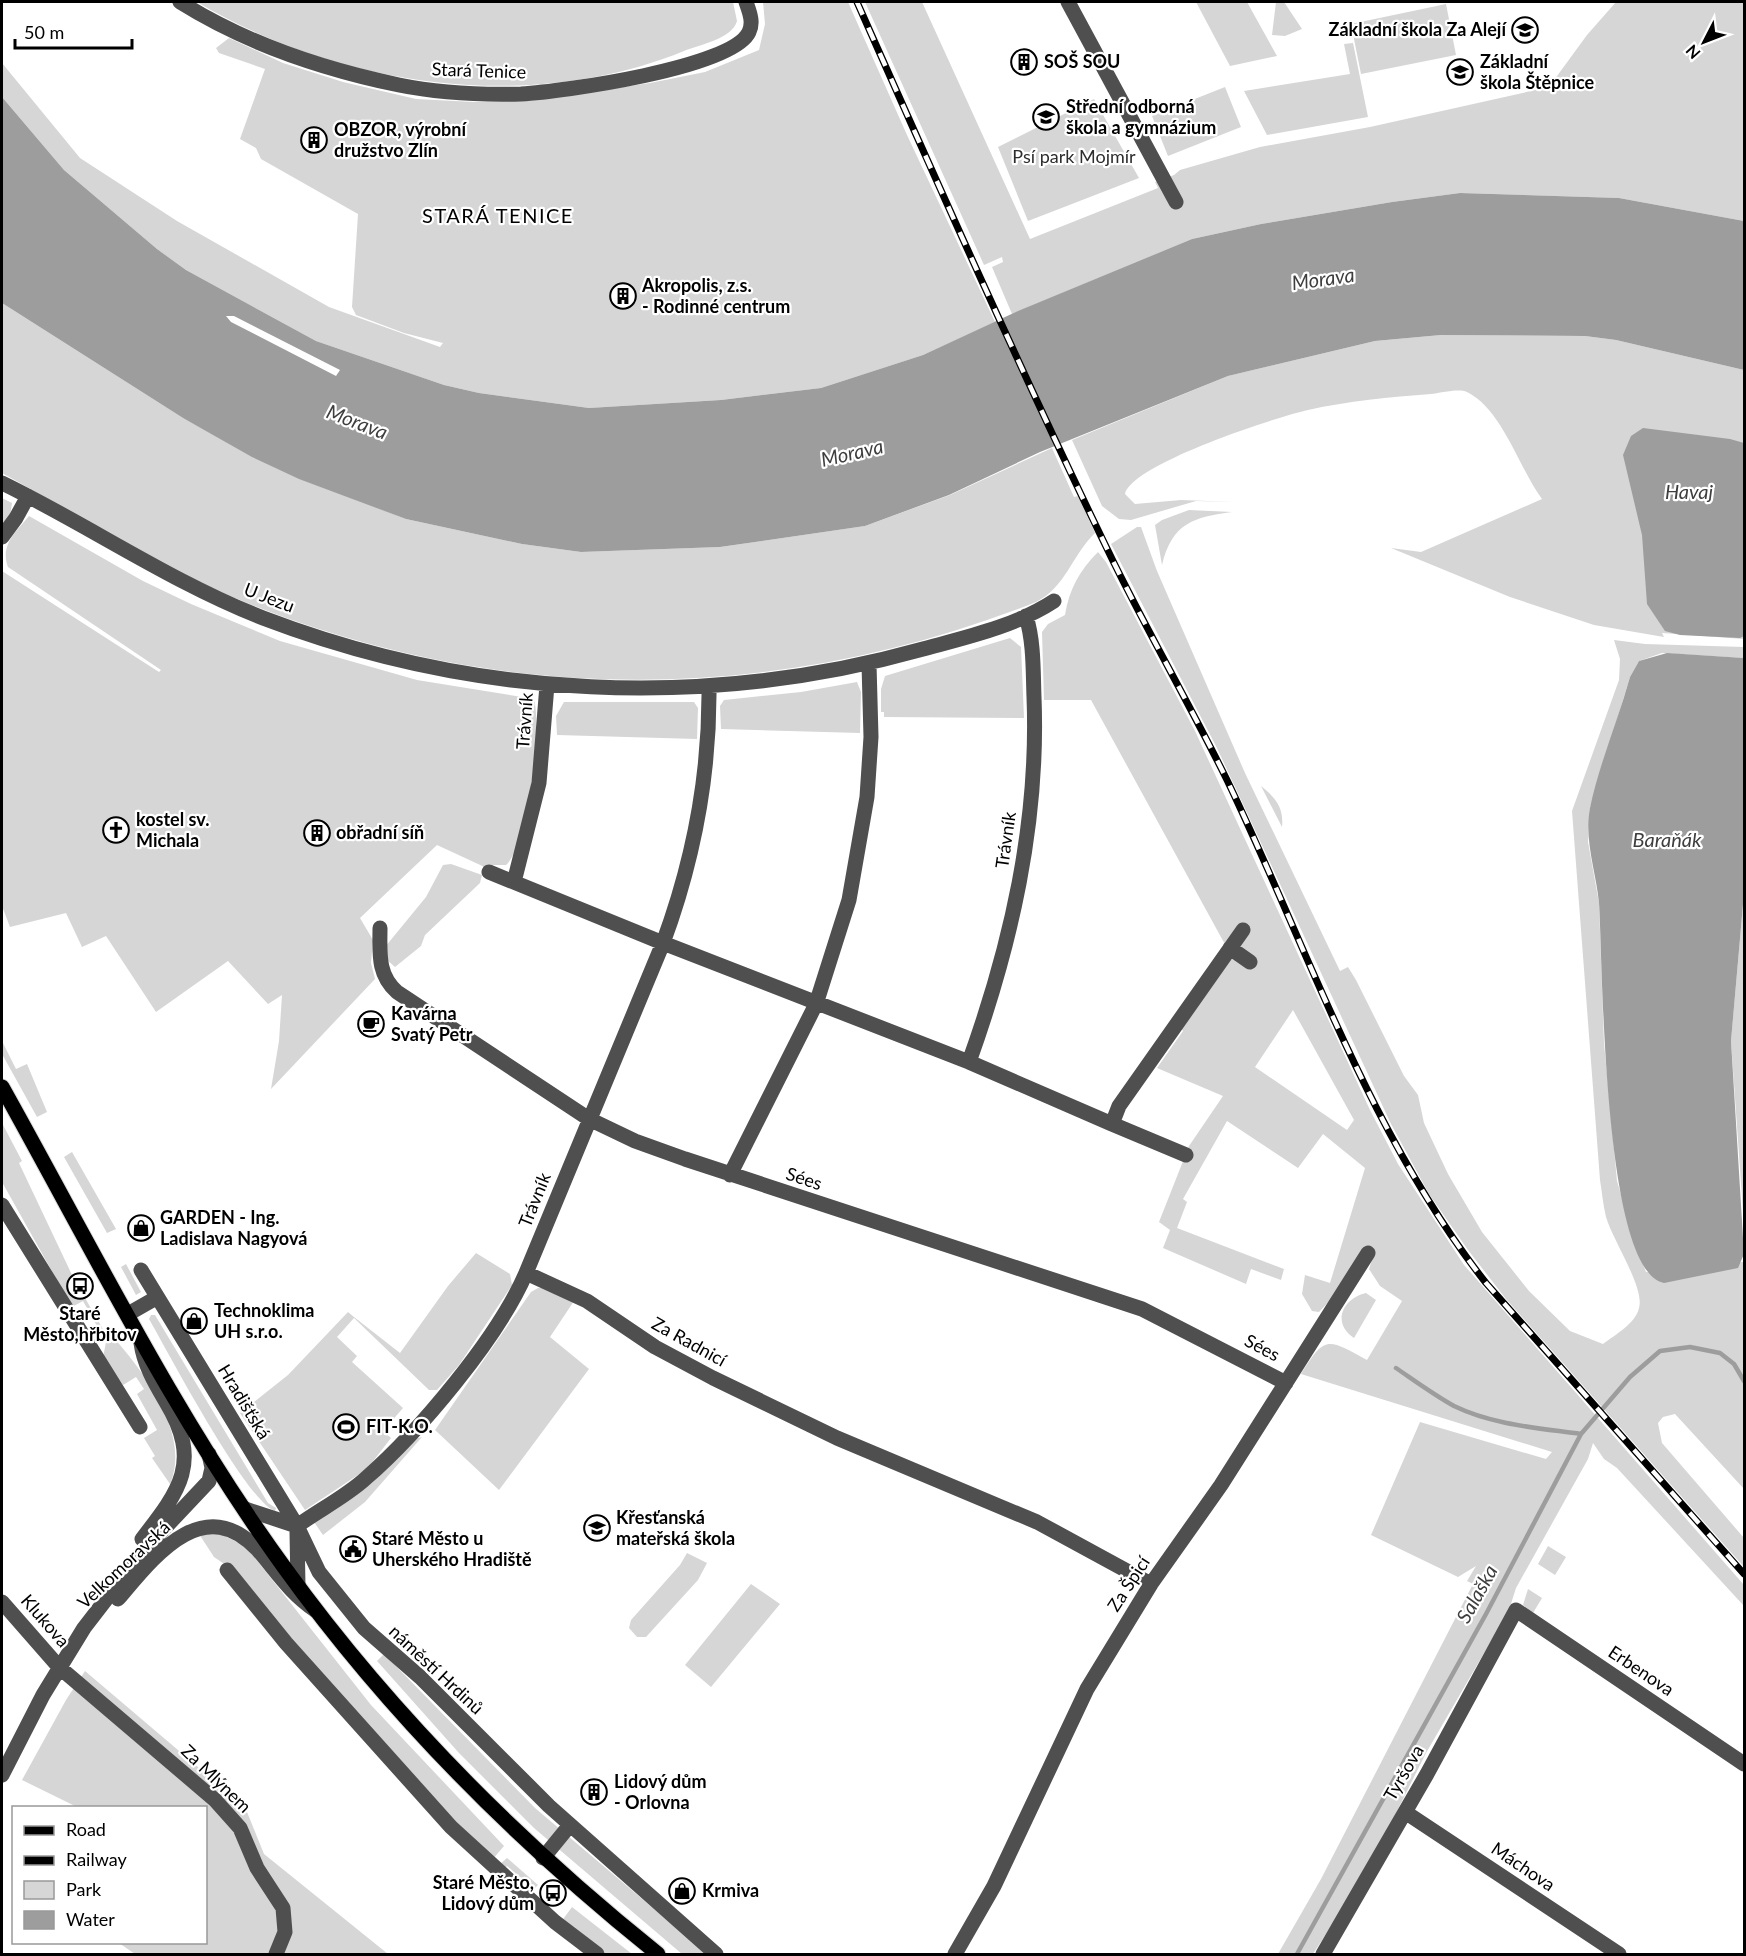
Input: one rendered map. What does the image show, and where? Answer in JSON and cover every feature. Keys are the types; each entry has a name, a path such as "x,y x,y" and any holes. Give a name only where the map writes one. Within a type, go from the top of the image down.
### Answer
{"main road":[{"path":"2,1087 128,1314 206,1447 245,1509 317,1611 374,1682 455,1772 543,1858 658,1954"}],"street":[{"name":"Stará Tenice","path":"180,2 260,45 319,64 402,86 489,94 531,93 590,86 660,72 702,60 733,47 748,34 751,19 746,2"},
{"path":"1068,2 1176,202"},
{"name":"U Jezu","path":"2,483 174,578 273,622 403,661 459,673 547,685"},
{"path":"2,537 28,496"},
{"name":"Trávník","path":"514,882 539,783 547,685 635,689 709,686 783,679 869,664 1026,616 1053,601"},
{"name":"Trávník","path":"969,1062 1004,953 1028,827 1033,782 1035,707 1030,629 1026,616"},
{"path":"730,1175 816,1004 849,900 864,823 871,737 869,664"},
{"name":"Trávník","path":"526,1273 663,943 681,894 698,825 708,739 709,686"},
{"path":"489,872 816,1004 969,1062 1186,1155"},
{"name":"Sées","path":"380,928 380,963 385,979 392,988 589,1119 651,1147 730,1175 1143,1309 1286,1383"},
{"path":"1112,1124 1119,1106 1243,930"},
{"path":"1230,948 1250,962"},
{"path":"2,1205 140,1427"},
{"name":"Za Špicí","path":"955,1954 994,1886 1087,1689 1151,1584 1221,1485 1368,1253"},
{"name":"Hradišťská","path":"141,1270 297,1526"},
{"path":"297,1526 364,1480 417,1426 473,1359 517,1292 526,1273"},
{"name":"Za Radnicí","path":"526,1273 587,1302 655,1347 713,1378 837,1438 1037,1522 1151,1584"},
{"path":"128,1314 156,1298"},
{"name":"Velkomoravská","path":"112,1590 118,1569 173,1499 184,1464 183,1438 172,1411 149,1373 141,1336"},
{"path":"200,1492 212,1473 212,1460 206,1447"},
{"path":"200,1492 218,1485 226,1487 293,1584 302,1591"},
{"name":"Velkomoravská","path":"2,1775 59,1667 84,1628 112,1590 167,1525 200,1492"},
{"path":"245,1509 297,1526"},
{"path":"297,1526 302,1591"},
{"name":"náměstí Hrdinů","path":"297,1526 319,1572 363,1628 420,1677 570,1825 716,1954"},
{"name":"Velkomoravská","path":"84,1628 108,1611 155,1557 191,1530 214,1527 237,1535 259,1551 285,1586 317,1611"},
{"path":"227,1570 286,1643 451,1827 555,1922 597,1954"},
{"name":"Klukova","path":"2,1602 59,1667"},
{"name":"Erbenova","path":"1516,1610 1744,1764"},
{"name":"Tyršova","path":"1323,1954 1405,1812 1516,1610"},
{"name":"Za Mlýnem","path":"59,1667 207,1793 235,1820 257,1868 283,1908 285,1932 276,1954"},
{"name":"Máchova","path":"1405,1812 1619,1954"},
{"path":"543,1858 570,1825"}],"green space":[{"path":"197,2 733,2 737,21 734,27 722,37 624,71 562,82 498,86 435,82 372,71 311,54 252,31"},
{"path":"763,2 848,2 907,135 995,322 923,355 821,388 721,400 589,408 479,393 444,385 316,341 186,270 157,249 64,170 2,97 2,63 80,158 177,221 329,307 440,347 443,343 404,333 356,315 352,307 358,214 261,159 256,148 240,139 265,69 219,53 216,48 229,38 283,63 343,82 416,99 474,102 528,101 650,83 705,72 759,50 765,24"},
{"path":"865,2 922,2 1030,239 1158,188 1155,182 1174,175 1180,170 1260,147 1370,127 1549,87 1587,35 1616,2 1744,2 1744,221 1619,198 1460,193 1261,224 1192,239 1012,314 992,267 1003,262 1002,257 984,265"},
{"path":"1196,2 1247,2 1277,56 1230,66"},
{"path":"1276,2 1284,2 1302,29 1285,36 1272,35"},
{"path":"1446,4 1456,55 1361,74 1351,24"},
{"path":"1353,43 1368,117 1267,135 1244,91 1350,74 1344,44"},
{"path":"1225,87 1241,127 1168,156 1152,116"},
{"name":"Psí park Mojmír","path":"1094,99 1139,178 1028,221 998,147"},
{"path":"2,303 183,418 276,468 406,519 522,544 581,552 720,547 865,526 950,495 1052,448 1074,497 1078,496 1095,533 1055,588 1036,602 939,635 842,659 743,674 644,680 546,676 447,662 349,638 252,605 219,591 156,560 2,473"},
{"path":"1441,335 1585,336 1616,340 1744,370 1744,639 1662,633 1664,637 1594,625 1510,597 1391,548 1421,552 1542,499 1500,425 1479,400 1464,391 1323,407 1291,414 1207,443 1152,469 1134,482 1125,494 1135,504 1181,500 1236,502 1196,501 1131,520 1119,519 1102,506 1072,440 1228,376 1375,341"},
{"path":"2,498 12,503 10,516 2,526"},
{"path":"1189,510 1232,512 1206,516 1179,531 1166,551 1162,565 1155,525"},
{"path":"29,516 143,581 191,604 280,641 417,680 534,699 536,734 527,811 514,853 506,865 493,865 491,870 437,845 360,918 373,940 371,963 375,979 271,1089 279,1041 282,995 268,1004 228,961 156,1012 106,936 82,947 66,913 10,927 2,906 2,571 159,672 161,670 8,567 7,546"},
{"path":"1137,527 1141,527 1157,571 1245,773 1340,971 1348,967 1404,1076 1418,1095 1424,1123 1448,1174 1482,1232 1529,1291 1570,1331 1603,1344 1634,1319 1640,1299 1633,1277 1606,1217 1600,1180 1572,811 1619,680 1620,659 1614,640 1645,644 1744,647 1744,658 1662,653 1639,661 1630,677 1590,808 1588,842 1599,903 1604,1043 1617,1181 1638,1252 1646,1272 1743,1262 1744,1254 1744,1489 1675,1414 1663,1417 1658,1423 1662,1443 1744,1538 1744,1567 1506,1299 1429,1194 1391,1124 1217,748 1111,544"},
{"path":"1098,552 1106,562 1195,731 1370,1110 1398,1164 1464,1265 1744,1585 1744,1606 1617,1468 1604,1459 1593,1443 1588,1459 1516,1588 1509,1610 1426,1753 1392,1821 1313,1954 1278,1954 1321,1879 1473,1584 1467,1581 1476,1566 1458,1577 1371,1535 1420,1422 1546,1459 1552,1452 1301,1374 1316,1352 1328,1344 1343,1347 1367,1360 1402,1301 1380,1286 1369,1269 1374,1254 1319,1312 1312,1311 1302,1294 1305,1275 1330,1283 1365,1168 1323,1134 1298,1168 1227,1121 1183,1199 1187,1202 1177,1228 1284,1269 1281,1280 1251,1269 1246,1284 1163,1248 1170,1230 1159,1222 1189,1146 1223,1096 1157,1068 1183,1031 1180,1027 1229,960 1233,959 1091,700 1044,700 1042,632 1048,624 1065,615 1072,588","holes":["1293,1010 1354,1120 1347,1130 1255,1067"]},
{"path":"1010,638 1021,647 1024,718 884,717 884,712 881,712 881,689 885,676"},
{"path":"857,682 861,692 860,733 721,729 720,706 724,700 801,692"},
{"path":"564,702 694,702 698,708 697,739 557,735 556,716"},
{"path":"1261,786 1278,804 1282,814 1282,827"},
{"path":"451,864 482,875 480,883 425,935 421,946 395,967 386,959 385,947 426,897 443,865"},
{"path":"1744,893 1744,1226 1731,1041"},
{"path":"2,1041 16,1069 27,1064 47,1112 37,1117 2,1054"},
{"path":"2,1123 22,1161 19,1163 73,1277 104,1331 102,1335 83,1301 72,1307 2,1182"},
{"path":"72,1152 116,1229 107,1233 64,1157"},
{"path":"476,1253 510,1274 512,1285 459,1365 437,1390 429,1390 354,1318 337,1337 357,1356 352,1362 403,1408 383,1431 391,1438 367,1469 305,1510 240,1413 288,1375 348,1312 400,1353 448,1286"},
{"path":"126,1264 141,1292 136,1295 121,1267"},
{"path":"538,1288 548,1288 574,1301 550,1337 589,1369 499,1490 435,1430 531,1292"},
{"path":"1366,1293 1376,1300 1354,1338 1343,1325 1343,1312 1351,1300"},
{"path":"151,1315 155,1315 268,1503 276,1508 275,1511 262,1502 228,1455 149,1319"},
{"path":"108,1331 148,1382 169,1423 174,1444 175,1464 170,1484 152,1458 155,1456 144,1438 157,1430 137,1394 144,1389 136,1377 123,1385 103,1358"},
{"path":"422,1437 365,1502 323,1535 314,1522 372,1483 414,1439"},
{"path":"217,1532 241,1544 251,1553 371,1705 504,1846 492,1860 454,1825 292,1644 236,1572 214,1557 199,1534"},
{"path":"1548,1546 1566,1557 1555,1575 1538,1564"},
{"path":"687,1553 707,1563 698,1580 646,1637 637,1637 629,1628 631,1620 680,1565"},
{"path":"751,1584 780,1604 711,1687 685,1665"},
{"path":"1528,1589 1542,1598 1533,1613 1523,1605"},
{"path":"384,1654 535,1808 707,1954 682,1954 534,1828 459,1753 377,1661"},
{"path":"85,1671 245,1807 264,1854 388,1954 135,1954 120,1944 207,1944 207,1806 75,1806 22,1780 66,1700"},
{"path":"507,1858 538,1885 534,1889 507,1866 502,1870 499,1865"},
{"path":"572,1907 632,1954 605,1954 561,1922"}],"water":[{"name":"Morava","path":"2,97 64,170 157,249 186,270 316,341 444,385 479,393 589,408 721,400 821,388 923,355 1018,311 1192,239 1261,224 1460,193 1619,198 1744,221 1744,370 1616,340 1585,336 1441,335 1375,341 1228,376 1040,452 949,495 865,526 720,547 581,552 522,544 406,519 299,479 252,457 183,418 2,303"},
{"name":"Havaj","path":"1643,428 1730,439 1744,443 1744,636 1740,638 1680,635 1665,631 1647,604 1642,535 1623,455 1631,436"},
{"name":"Baraňák","path":"1667,653 1744,658 1744,893 1731,1041 1744,1254 1738,1268 1664,1283 1644,1266 1628,1227 1617,1173 1605,1046 1598,891 1588,832 1594,792 1630,677 1639,661"}],"pier":[{"path":"226,316 234,316 340,370 336,376 231,322"}],"waterway":[{"name":"Salaška","path":"1297,1954 1486,1614 1581,1434 1630,1377 1660,1351 1690,1347 1720,1353 1734,1364 1744,1381"},
{"path":"1396,1368 1454,1406 1484,1418 1581,1434"}],"railway":[{"path":"857,2 1048,424 1128,590 1227,780 1343,1039 1408,1165 1445,1226 1486,1283 1744,1574"}],"place":[{"name":"Základní škola Za Alejí","path":"1525,30"},
{"name":"SOŠ SOU","path":"1024,62"},
{"name":"Základní škola Štěpnice","path":"1460,72"},
{"name":"Střední odborná škola a gymnázium","path":"1046,117"},
{"name":"OBZOR, výrobní družstvo Zlín","path":"314,140"},
{"name":"Akropolis, z.s. - Rodinné centrum","path":"623,296"},
{"name":"kostel sv. Michala","path":"116,830"},
{"name":"obřadní síň","path":"317,833"},
{"name":"Kavárna Svatý Petr","path":"371,1024"},
{"name":"GARDEN - Ing. Ladislava Nagyová","path":"141,1228"},
{"name":"Staré Město,hřbitov","path":"80,1286"},
{"name":"Technoklima UH s.r.o.","path":"194,1321"},
{"name":"FIT-K.O.","path":"346,1427"},
{"name":"Křesťanská mateřská škola","path":"597,1528"},
{"name":"Staré Město u Uherského Hradiště","path":"353,1549"},
{"name":"Lidový dům - Orlovna","path":"594,1792"},
{"name":"Krmiva","path":"682,1891"},
{"name":"Staré Město, Lidový dům","path":"553,1893"}],"district":[{"name":"STARÁ TENICE","path":"498,216"}]}
